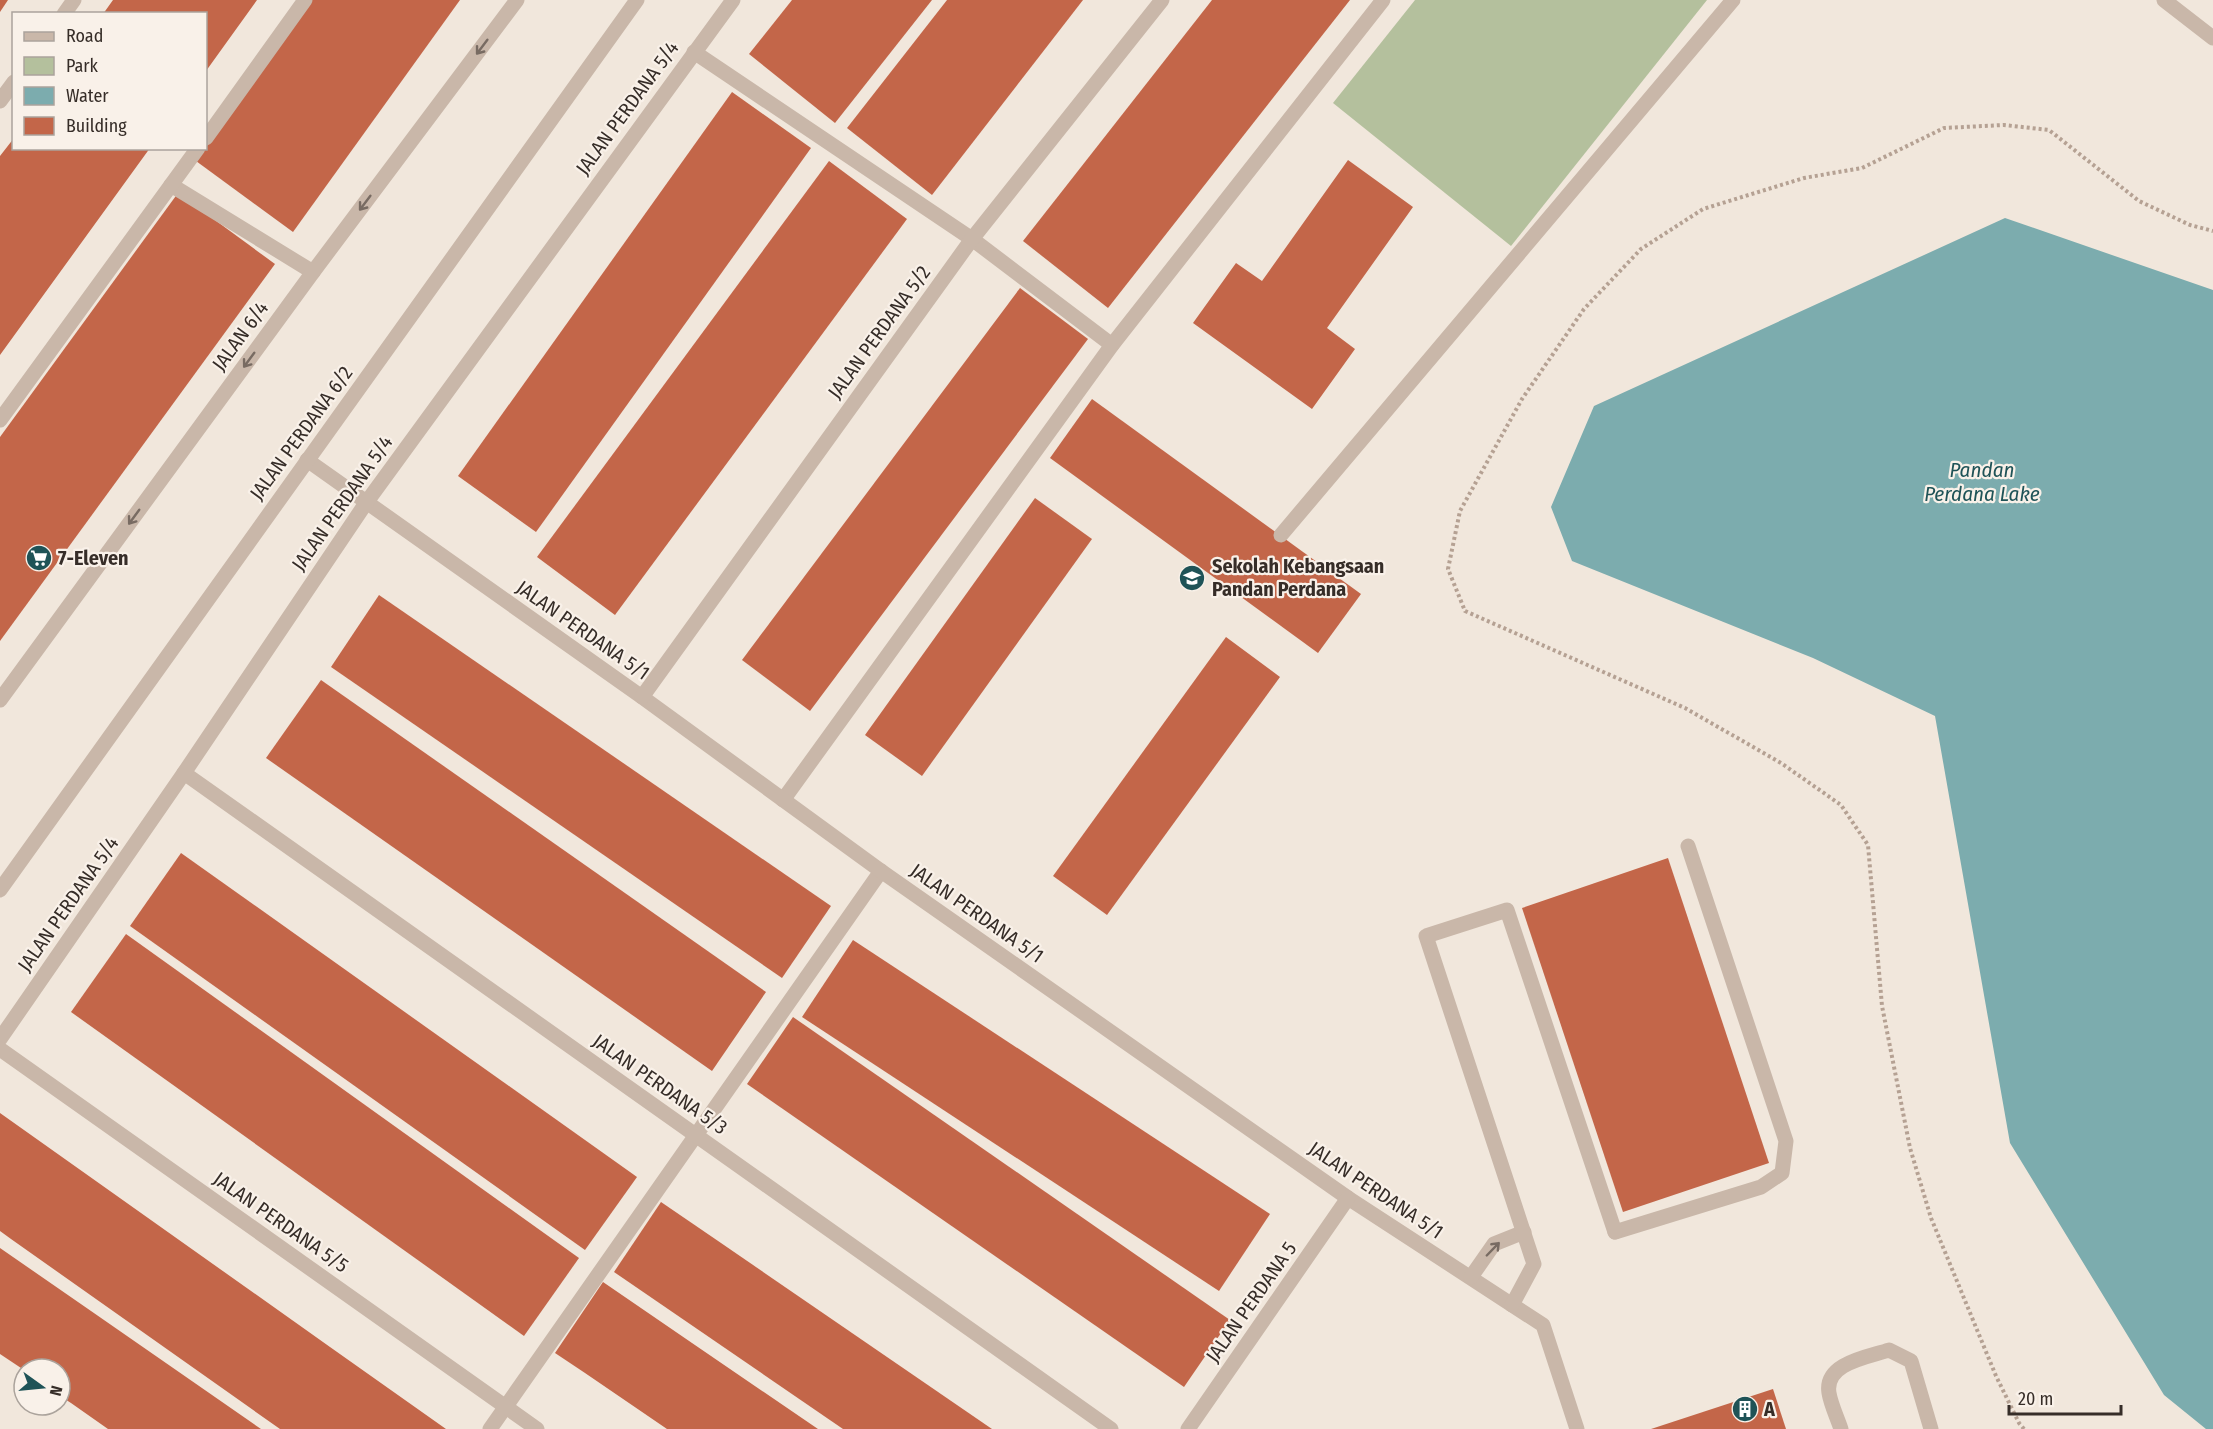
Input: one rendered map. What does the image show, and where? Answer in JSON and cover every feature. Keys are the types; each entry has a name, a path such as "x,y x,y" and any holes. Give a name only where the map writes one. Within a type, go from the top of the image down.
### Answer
{"street":[{"path":"207,137 305,0"},
{"name":"JALAN 6/4","path":"0,700 313,272 517,0"},
{"name":"JALAN PERDANA 6/2","path":"0,890 637,0"},
{"name":"JALAN PERDANA 5/4","path":"0,1039 184,773 366,503 733,0"},
{"name":"JALAN PERDANA 5/2","path":"642,697 972,239 1162,0"},
{"path":"783,801 1112,345 1383,0"},
{"path":"1281,535 1733,0"},
{"path":"2164,0 2213,38"},
{"path":"694,52 972,239 1112,345"},
{"path":"0,100 12,85"},
{"path":"0,420 197,150"},
{"path":"171,185 313,272"},
{"name":"JALAN PERDANA 5/1","path":"307,460 642,697 881,872 1348,1198 1543,1324 1577,1429"},
{"name":"JALAN PERDANA 5/3","path":"184,773 1111,1429"},
{"path":"1512,1305 1534,1264 1426,936 1507,910 1615,1232 1761,1187 1782,1173 1786,1141 1688,846"},
{"path":"490,1429 881,872"},
{"name":"JALAN PERDANA 5/5","path":"0,1049 537,1429"},
{"name":"JALAN PERDANA 5","path":"1188,1429 1348,1198"},
{"path":"1471,1277 1494,1244 1524,1232"},
{"path":"1841,1429 1828,1391 1831,1377 1841,1366 1889,1350 1911,1361 1931,1429"}],"path":[{"path":"2024,1429 2019,1424 1996,1376 1931,1218 1910,1148 1882,1006 1868,845 1840,805 1781,763 1694,713 1465,610 1448,569 1460,511 1522,399 1584,309 1641,249 1703,209 1804,178 1862,168 1944,128 2004,125 2049,130 2139,201 2190,225 2213,231"}],"green space":[{"path":"1415,0 1707,0 1511,246 1333,103"}],"water":[{"name":"Pandan Perdana Lake","path":"2005,218 2213,290 2213,1429 2206,1429 2164,1395 2010,1143 1935,716 1813,658 1572,561 1551,507 1594,406"}],"building":[{"path":"0,0 8,0 0,12"},
{"path":"113,0 257,0 207,70 207,12 104,12"},
{"path":"312,0 460,0 293,232 196,161 204,150 207,150 207,146"},
{"path":"792,0 932,0 835,123 749,54"},
{"path":"947,0 1083,0 932,195 847,128"},
{"path":"1212,0 1350,0 1108,308 1023,241"},
{"path":"732,92 811,148 536,532 458,476"},
{"path":"12,141 12,150 149,150 0,355 0,156"},
{"path":"1348,160 1413,207 1327,328 1355,349 1312,409 1193,323 1236,263 1262,281"},
{"path":"829,161 907,219 615,615 537,557"},
{"path":"178,193 275,264 0,641 0,437"},
{"path":"1020,288 1088,339 810,711 742,660"},
{"path":"1092,399 1361,594 1318,653 1050,458"},
{"path":"1035,498 1092,539 922,776 865,735"},
{"path":"379,595 831,906 782,978 331,667"},
{"path":"1226,637 1280,677 1107,915 1053,876"},
{"path":"321,680 766,992 712,1071 266,758"},
{"path":"181,853 637,1177 585,1250 130,926"},
{"path":"1668,858 1769,1163 1623,1212 1522,908"},
{"path":"126,934 579,1258 524,1336 71,1012"},
{"path":"853,940 1270,1214 1219,1291 802,1017"},
{"path":"793,1017 1230,1320 1184,1387 747,1084"},
{"path":"0,1113 446,1429 280,1429 11,1239 0,1231"},
{"path":"661,1202 992,1429 843,1429 614,1272"},
{"path":"0,1248 261,1429 108,1429 72,1404 72,1357 12,1357 12,1362 0,1354"},
{"path":"603,1282 818,1429 667,1429 555,1353"},
{"name":"A","path":"1773,1389 1786,1429 1651,1429"}],"place":[{"name":"7-Eleven","path":"39,558"},
{"name":"Sekolah Kebangsaan Pandan Perdana","path":"1192,578"},
{"name":"A","path":"1745,1409"}]}
